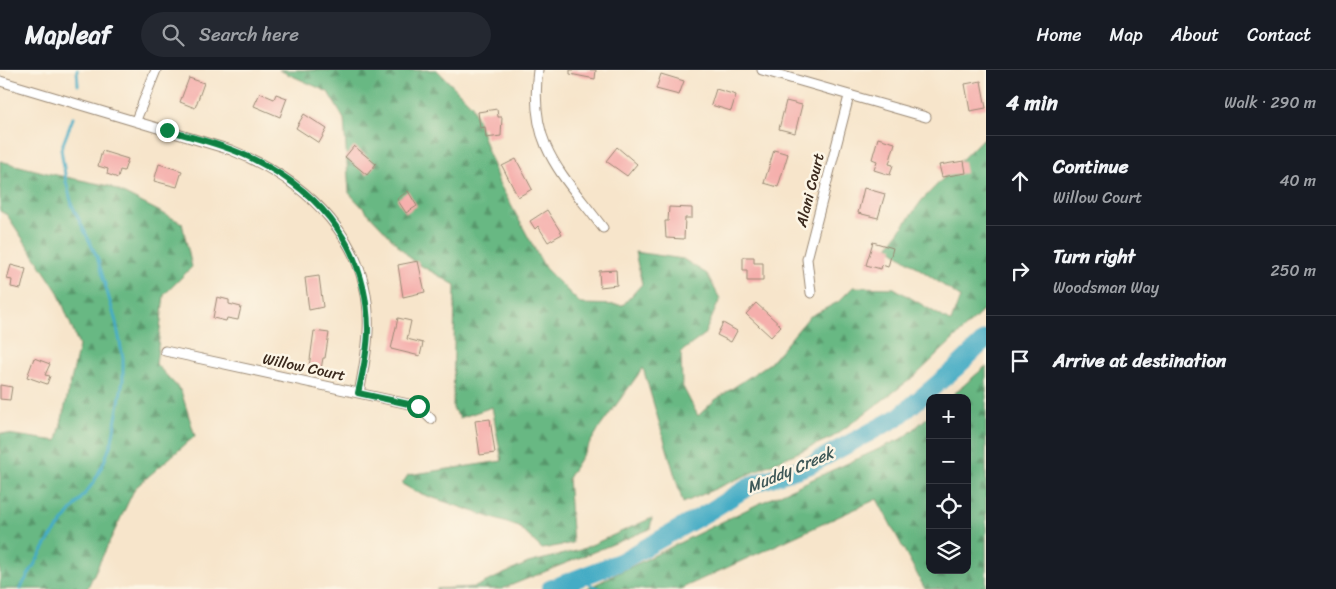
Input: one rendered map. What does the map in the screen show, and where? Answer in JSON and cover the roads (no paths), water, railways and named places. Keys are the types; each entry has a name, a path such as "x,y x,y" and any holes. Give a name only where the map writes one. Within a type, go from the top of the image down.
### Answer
{"street":[{"path":"136,120 156,70"},
{"path":"538,70 535,94 538,128 549,156 603,228"},
{"path":"762,70 926,117"},
{"path":"0,81 206,141 256,160 296,184 329,216 351,252 365,300 368,331 358,393"},
{"name":"Alani Court","path":"811,293 807,259 849,96"},
{"name":"Willow Court","path":"165,351 418,406 431,419"}],"waterway":[{"path":"77,70 78,85"},
{"path":"20,589 50,538 94,482 104,462 112,441 123,380 123,358 116,322 97,257 72,205 66,181 61,149 73,118"},
{"name":"Muddy Creek","path":"550,589 620,562 710,511 753,484 808,466 898,417 956,368 986,339"},
{"path":"577,578 600,589"}]}
